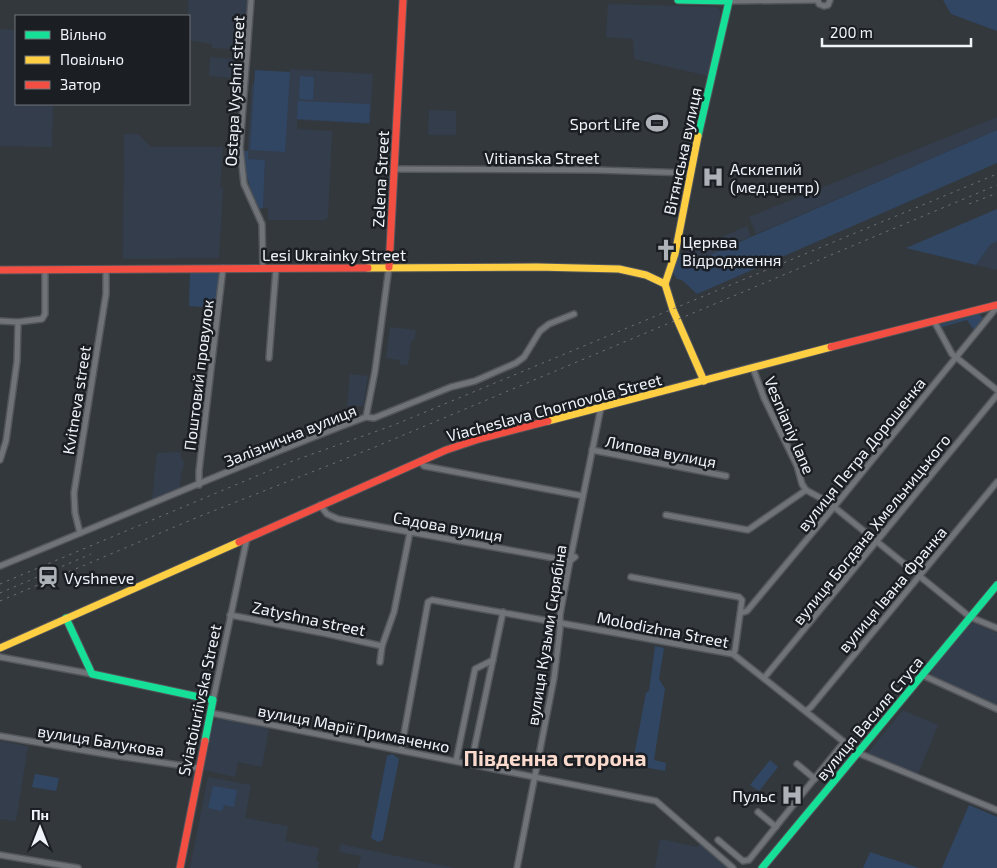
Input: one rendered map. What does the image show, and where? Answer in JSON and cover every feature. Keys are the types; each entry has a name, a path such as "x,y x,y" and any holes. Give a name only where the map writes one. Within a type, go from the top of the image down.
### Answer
{"street":[{"name":"Ostapa Vyshni street","path":"250,0 240,148 244,184 262,224 263,268"},
{"name":"Zelena Street","path":"366,417 389,267 403,0"},
{"path":"678,0 818,0 820,5 824,6 828,5 830,0"},
{"name":"Вітянська вулиця","path":"665,284 675,254 690,173 729,1"},
{"name":"Vitianska Street","path":"394,170 596,170 690,173"},
{"name":"Lesi Ukrainky Street","path":"0,271 528,267 619,269 646,275 665,284"},
{"name":"Поштовий провулок","path":"199,485 199,471 223,268"},
{"path":"269,358 276,268"},
{"path":"0,321 18,322 42,319 44,314 45,270"},
{"name":"Kvitneva street","path":"80,533 75,513 74,493 106,294 106,270"},
{"path":"665,284 671,305 704,381"},
{"name":"Viacheslava Chornovola Street","path":"0,648 446,450 480,439 601,407 997,306"},
{"name":"вулиця Петра Дорошенка","path":"740,613 747,611 997,306"},
{"name":"Залізнична вулиця","path":"0,566 199,485 288,446 366,417 374,418 451,387 475,381 516,364 524,356 540,331 549,324 574,314"},
{"path":"934,321 952,354 997,390"},
{"path":"0,460 6,441 17,361 18,322"},
{"name":"Vesnianiy lane","path":"753,368 764,398 797,466 802,484 806,490"},
{"name":"вулиця Богдана Хмельницького","path":"764,678 997,395"},
{"name":"вулиця Кузьми Скрябіна","path":"517,868 554,678 560,615 601,407"},
{"name":"Липова вулиця","path":"592,450 726,476"},
{"path":"420,461 424,466 583,496"},
{"name":"вулиця Івана Франка","path":"806,711 997,482"},
{"path":"666,514 748,530 806,490 834,507 876,543 970,617 997,628"},
{"name":"Садова вулиця","path":"320,505 327,514 338,519 572,559"},
{"name":"Zatyshna street","path":"380,662 382,646 394,612 410,532"},
{"name":"Sviatoiuriivska Street","path":"180,868 247,538"},
{"path":"631,577 736,596 742,600 733,654"},
{"name":"вулиця Василя Стуса","path":"762,868 997,585"},
{"name":"Molodizhna Street","path":"401,750 428,602 432,600 733,654 858,752 997,810"},
{"path":"471,764 503,612"},
{"name":"Zatyshna street","path":"230,615 382,646"},
{"path":"66,618 92,674"},
{"path":"0,657 92,674 213,700"},
{"path":"456,761 475,669 493,660"},
{"path":"922,675 997,709"},
{"name":"вулиця Марії Примаченко","path":"211,713 656,801 733,868"},
{"name":"вулиця Балукова","path":"0,736 199,768"},
{"path":"718,840 743,861 749,860 844,742"},
{"path":"797,764 815,779"},
{"path":"758,812 776,827"},
{"path":"0,855 78,868"}],"shaded area":[{"path":"188,0 248,0 245,50 212,48 212,44 190,40 190,15 188,15"},
{"path":"943,0 997,0 997,31 951,14"},
{"path":"608,4 716,7 719,9 721,14 708,76 634,59 633,39 606,37"},
{"path":"0,29 15,30 15,105 53,105 52,147 0,146"},
{"path":"210,57 235,59 233,78 209,76"},
{"path":"290,69 373,74 370,124 297,120 297,129 332,131 328,217 325,220 268,220 268,208 263,208 265,160 247,159 252,84 289,86"},
{"path":"255,70 290,72 285,152 250,150"},
{"path":"300,76 314,77 313,100 299,99"},
{"path":"298,101 370,104 369,123 297,119"},
{"path":"429,110 456,111 456,135 428,135"},
{"path":"997,117 997,130 756,234 749,217"},
{"path":"997,130 997,163 697,294 682,280 677,279 672,271 677,255 683,253 689,264"},
{"path":"124,134 138,134 151,147 223,147 220,187 223,188 219,258 123,259"},
{"path":"244,151 248,151 248,159 265,160 263,208 260,209 248,181"},
{"path":"997,209 997,241 990,245 976,265 906,248"},
{"path":"747,226 751,236 688,264 683,253"},
{"path":"997,241 997,270 976,265 990,245"},
{"path":"190,272 220,273 219,292 217,293 215,308 189,306"},
{"path":"979,314 983,318 974,330 967,320 942,327 944,331 939,325"},
{"path":"390,327 416,330 414,340 411,341 408,365 400,364 400,360 386,358"},
{"path":"350,374 368,376 363,406 347,406"},
{"path":"181,452 181,459 184,460 180,489 152,500 157,453"},
{"path":"970,622 997,633 997,706 934,678 930,671"},
{"path":"655,646 664,648 659,679 665,689 654,760 666,763 665,771 623,763 620,758 621,753 634,756 646,693 649,691"},
{"path":"903,710 938,725 918,774 866,755"},
{"path":"218,718 269,728 262,767 238,762 235,777 204,770 213,723"},
{"path":"0,741 28,746 16,821 0,819"},
{"path":"392,754 399,759 383,840 378,842 371,838 387,756"},
{"path":"770,760 778,767 759,791 750,785"},
{"path":"35,774 59,778 56,791 32,787"},
{"path":"208,777 251,785 245,818 288,826 285,841 319,848 316,861 319,862 318,868 190,868"},
{"path":"213,786 237,790 234,807 224,805 222,811 208,808"},
{"path":"969,805 997,817 997,868 942,868"},
{"path":"660,839 697,847 701,842 732,868 655,868"},
{"path":"341,844 454,868 358,868 361,856 339,852"},
{"path":"870,852 919,868 863,868"}],"railway":[{"path":"0,584 290,462 394,425 997,174"},
{"path":"0,601 198,517 375,447 997,185"},
{"path":"969,204 997,193"},
{"path":"0,593 91,554"}],"traffic: fast":[{"path":"678,0 729,1 698,136"},
{"path":"762,868 997,585"},
{"path":"66,618 92,674 213,700 205,741"}],"traffic: slow":[{"path":"698,136 675,254 665,284 673,310 704,381"},
{"path":"368,268 537,267 619,269 646,275 665,284"},
{"path":"548,421 831,347"},
{"path":"0,648 239,542"}],"traffic: jam":[{"path":"389,267 403,0"},
{"path":"0,270 368,268"},
{"path":"831,347 997,305"},
{"path":"239,542 446,450 479,439 548,421"},
{"path":"180,868 205,741"}],"place":[{"name":"Sport Life","path":"657,123"},
{"name":"Асклепий (мед.центр)","path":"713,177"},
{"name":"Церква Відродження","path":"666,250"},
{"name":"Vyshneve","path":"48,577"},
{"name":"Пульс","path":"792,795"}],"district":[{"name":"Південна сторона","path":"555,757"}]}
